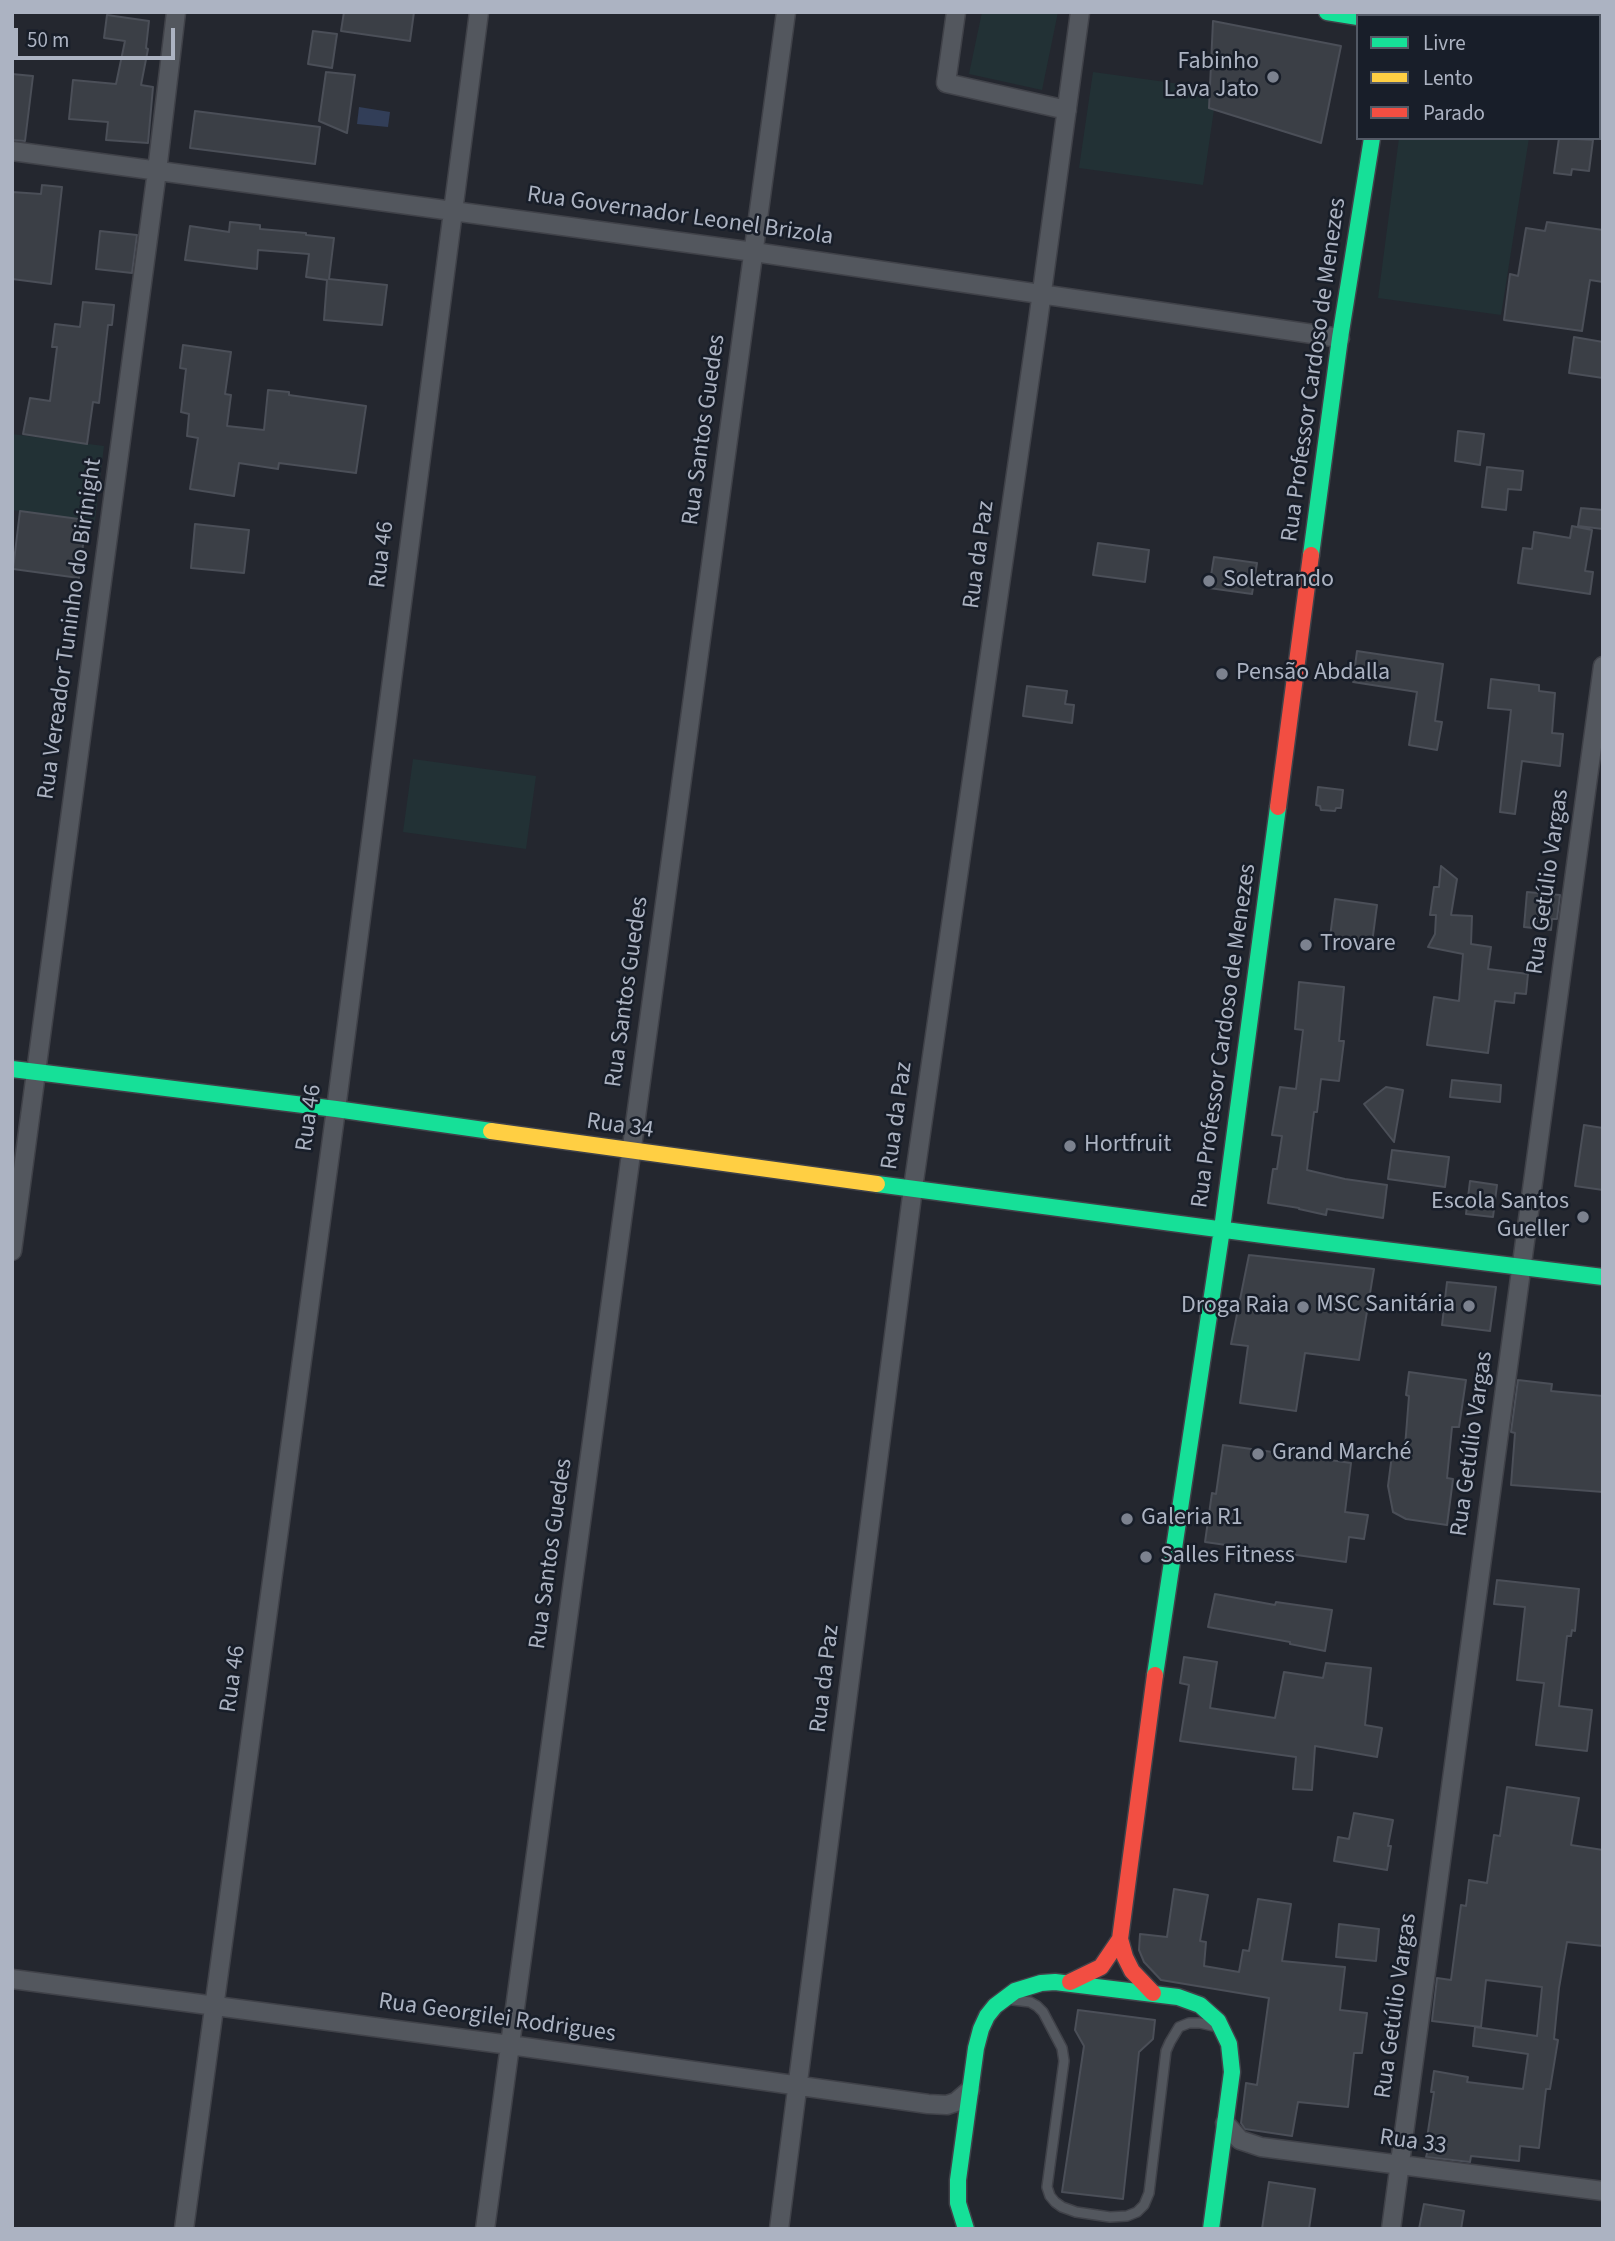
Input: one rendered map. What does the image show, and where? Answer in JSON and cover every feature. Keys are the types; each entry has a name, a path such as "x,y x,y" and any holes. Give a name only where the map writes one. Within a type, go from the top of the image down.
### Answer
{"street":[{"name":"Rua Vereador Tuninho do Birinight","path":"12,1251 176,12"},
{"name":"Rua 46","path":"184,2229 336,1109 479,12"},
{"name":"Rua Santos Guedes","path":"485,2229 786,12"},
{"path":"956,12 946,83 1066,110"},
{"name":"Rua da Paz","path":"779,2229 913,1188 1042,295 1080,12"},
{"path":"1327,12 1356,17"},
{"name":"Rua Professor Cardoso de Menezes","path":"1070,1982 1101,1967 1120,1939 1164,1609 1222,1229 1340,338 1372,140"},
{"name":"Rua Governador Leonel Brizola","path":"12,151 754,252 1340,338"},
{"name":"Rua Getúlio Vargas","path":"1391,2229 1603,666"},
{"name":"Rua 34","path":"12,1069 336,1109 632,1152 1603,1277"},
{"name":"Rua Professor Cardoso de Menezes","path":"1120,1939 1132,1971 1153,1993"},
{"name":"Rua Georgilei Rodrigues","path":"12,1979 939,2105 956,2102 970,2090"},
{"path":"966,2229 960,2216 957,2191 976,2048 981,2029 988,2016 1014,1991 1041,1983 1070,1982 1178,1997 1200,2005 1218,2021 1224,2031 1232,2057 1211,2229"},
{"name":"Rua 33","path":"1225,2123 1240,2140 1249,2145 1603,2191"}],"lane":[{"path":"1003,1999 1030,2002 1037,2006 1062,2048 1064,2061 1047,2187 1050,2196 1062,2207 1076,2212 1110,2217 1128,2216 1137,2212 1144,2205 1149,2193 1166,2051 1179,2027 1200,2023 1224,2031"}],"shaded area":[{"path":"982,12 1058,12 1042,90 969,74"},
{"path":"1093,72 1217,89 1203,185 1079,168"},
{"path":"1399,140 1529,140 1501,315 1378,298"},
{"path":"12,434 104,446 95,521 12,510"},
{"path":"413,759 536,776 526,849 403,832"}],"water":[{"path":"359,107 390,112 388,127 357,124"}],"building":[{"path":"344,12 414,12 410,41 341,31"},
{"path":"107,15 149,21 148,49 141,85 153,87 148,143 106,140 108,122 69,119 73,80 116,84 125,41 104,38"},
{"name":"Fabinho Lava Jato","path":"1213,21 1341,46 1321,143 1209,108"},
{"path":"313,31 337,34 332,68 308,64"},
{"path":"326,72 355,75 347,133 319,121"},
{"path":"12,74 33,76 25,141 12,140"},
{"path":"195,111 320,127 315,164 190,148"},
{"path":"1559,140 1593,140 1589,171 1572,169 1571,175 1554,173"},
{"path":"42,185 62,187 51,284 12,279 12,192 41,194"},
{"path":"230,222 260,225 260,229 334,238 329,279 387,285 382,325 324,320 327,280 306,277 309,254 258,250 257,269 185,260 190,226 229,232"},
{"path":"1547,222 1603,230 1603,282 1590,280 1582,331 1504,320 1510,274 1518,276 1526,228 1545,231"},
{"path":"100,231 137,235 132,273 96,269"},
{"path":"83,302 114,305 112,325 108,325 99,403 93,402 87,444 23,434 30,398 50,401 57,347 52,347 55,324 80,327"},
{"path":"1574,337 1603,342 1603,378 1569,373"},
{"path":"183,345 231,352 225,394 231,395 227,426 264,430 268,390 366,406 356,473 279,463 278,469 239,463 234,496 190,489 198,438 187,436 189,414 181,412 186,369 180,368"},
{"path":"1458,431 1484,434 1480,465 1455,461"},
{"path":"1487,467 1523,471 1521,490 1508,489 1506,510 1482,507"},
{"path":"1581,508 1603,510 1603,529 1578,526"},
{"path":"20,511 86,520 79,578 13,569"},
{"path":"195,524 249,530 244,573 191,568"},
{"path":"1572,526 1592,530 1585,571 1593,572 1590,594 1518,583 1523,548 1532,549 1534,532 1570,538"},
{"path":"1098,543 1149,550 1145,582 1093,575"},
{"path":"1214,557 1257,563 1252,594 1209,588"},
{"path":"1357,651 1443,664 1435,721 1442,722 1437,750 1409,745 1417,692 1353,682"},
{"path":"1491,679 1539,685 1539,691 1555,693 1552,733 1563,734 1560,766 1522,761 1515,814 1500,812 1511,710 1488,708"},
{"path":"1027,686 1067,691 1065,704 1074,705 1072,723 1023,716"},
{"path":"1318,787 1343,790 1341,808 1336,808 1335,811 1321,810 1320,806 1316,805"},
{"path":"1441,866 1457,879 1451,915 1472,916 1471,944 1491,947 1488,969 1528,974 1526,994 1515,993 1514,1003 1495,1001 1488,1053 1427,1045 1434,997 1459,1001 1463,954 1428,947 1435,934 1436,915 1430,915 1434,887 1439,887"},
{"path":"1527,892 1560,895 1557,919 1552,919 1551,930 1524,927"},
{"path":"1335,899 1377,905 1372,943 1330,937"},
{"path":"1299,982 1344,987 1339,1041 1344,1041 1339,1081 1321,1079 1307,1170 1387,1185 1383,1218 1327,1209 1326,1215 1268,1203 1282,1136 1272,1135 1280,1087 1296,1089 1303,1030 1295,1029"},
{"path":"1452,1080 1501,1085 1500,1102 1450,1097"},
{"path":"1386,1087 1403,1090 1394,1142 1364,1104"},
{"path":"1584,1125 1603,1128 1603,1190 1575,1186"},
{"path":"1392,1150 1449,1157 1445,1187 1388,1179"},
{"path":"1470,1181 1497,1185 1493,1217 1466,1214"},
{"name":"Droga Raia","path":"1249,1255 1374,1269 1359,1360 1305,1353 1296,1411 1240,1403 1248,1346 1231,1344"},
{"name":"MSC Sanitária","path":"1447,1282 1496,1287 1490,1331 1442,1325"},
{"path":"1409,1372 1466,1380 1459,1427 1452,1427 1447,1478 1453,1479 1447,1525 1406,1519 1393,1512 1388,1486 1392,1455 1401,1456 1402,1446 1405,1447"},
{"path":"1518,1380 1552,1384 1551,1391 1603,1396 1603,1492 1511,1485 1515,1433 1511,1432"},
{"path":"1223,1445 1351,1463 1345,1512 1368,1515 1364,1539 1349,1537 1346,1562 1205,1542"},
{"path":"1497,1580 1579,1589 1575,1631 1572,1630 1571,1636 1567,1636 1559,1706 1592,1710 1587,1751 1536,1745 1544,1683 1517,1680 1525,1607 1494,1604"},
{"path":"1215,1594 1275,1605 1276,1602 1332,1610 1325,1651 1208,1627"},
{"path":"1184,1657 1217,1662 1210,1708 1275,1718 1284,1672 1323,1678 1326,1663 1371,1668 1365,1725 1382,1728 1377,1757 1315,1746 1312,1790 1293,1789 1296,1757 1180,1741 1189,1685 1180,1683"},
{"path":"1507,1787 1579,1798 1571,1845 1603,1850 1603,1946 1567,1942 1554,2039 1558,2040 1550,2089 1546,2089 1539,2148 1520,2146 1519,2161 1471,2156 1470,2162 1426,2157 1431,2139 1427,2138 1434,2092 1431,2092 1434,2071 1468,2077 1467,2082 1523,2089 1528,2054 1473,2046 1475,2027 1537,2036 1542,1987 1486,1980 1481,2027 1432,2021 1437,1978 1451,1980 1461,1905 1466,1906 1469,1880 1487,1883 1494,1835 1500,1836"},
{"path":"1354,1813 1393,1820 1387,1870 1334,1861 1338,1837 1349,1839"},
{"path":"1174,1889 1208,1895 1200,1941 1206,1942 1204,1966 1239,1972 1243,1950 1249,1951 1258,1899 1291,1904 1282,1961 1345,1967 1340,2010 1367,2013 1362,2053 1354,2053 1348,2107 1298,2102 1292,2136 1245,2129 1241,2123 1246,2083 1257,2085 1269,1998 1161,1980 1144,1962 1139,1950 1140,1934 1167,1937"},
{"path":"1339,1924 1379,1929 1376,1961 1336,1957"},
{"path":"1078,2010 1155,2020 1153,2039 1139,2052 1123,2199 1062,2192 1084,2046 1075,2030"},
{"path":"1269,2182 1315,2189 1309,2229 1262,2229"},
{"path":"1424,2204 1464,2211 1461,2229 1419,2229"}],"traffic: fast":[{"path":"1327,12 1356,17"},
{"path":"1311,555 1340,338 1372,140"},
{"path":"1155,1675 1222,1229 1278,807"},
{"path":"12,1069 491,1131"},
{"path":"877,1184 1603,1277"},
{"path":"966,2229 958,2203 958,2180 981,2029 995,2006 1015,1991 1055,1982 1178,1997 1200,2005 1218,2021 1229,2044 1232,2072 1211,2229"}],"traffic: slow":[{"path":"491,1131 877,1184"}],"traffic: jam":[{"path":"1278,807 1311,555"},
{"path":"1153,1993 1132,1971 1120,1939 1155,1675"},
{"path":"1070,1982 1101,1967 1120,1939"}],"place":[{"name":"Fabinho Lava Jato","path":"1273,77"},
{"name":"Soletrando","path":"1209,581"},
{"name":"Pensão Abdalla","path":"1222,674"},
{"name":"Trovare","path":"1306,945"},
{"name":"Hortfruit","path":"1070,1146"},
{"name":"Escola Santos Gueller","path":"1583,1217"},
{"name":"MSC Sanitária","path":"1469,1306"},
{"name":"Droga Raia","path":"1303,1307"},
{"name":"Grand Marché","path":"1258,1454"},
{"name":"Galeria R1","path":"1127,1519"},
{"name":"Salles Fitness","path":"1146,1557"}]}
